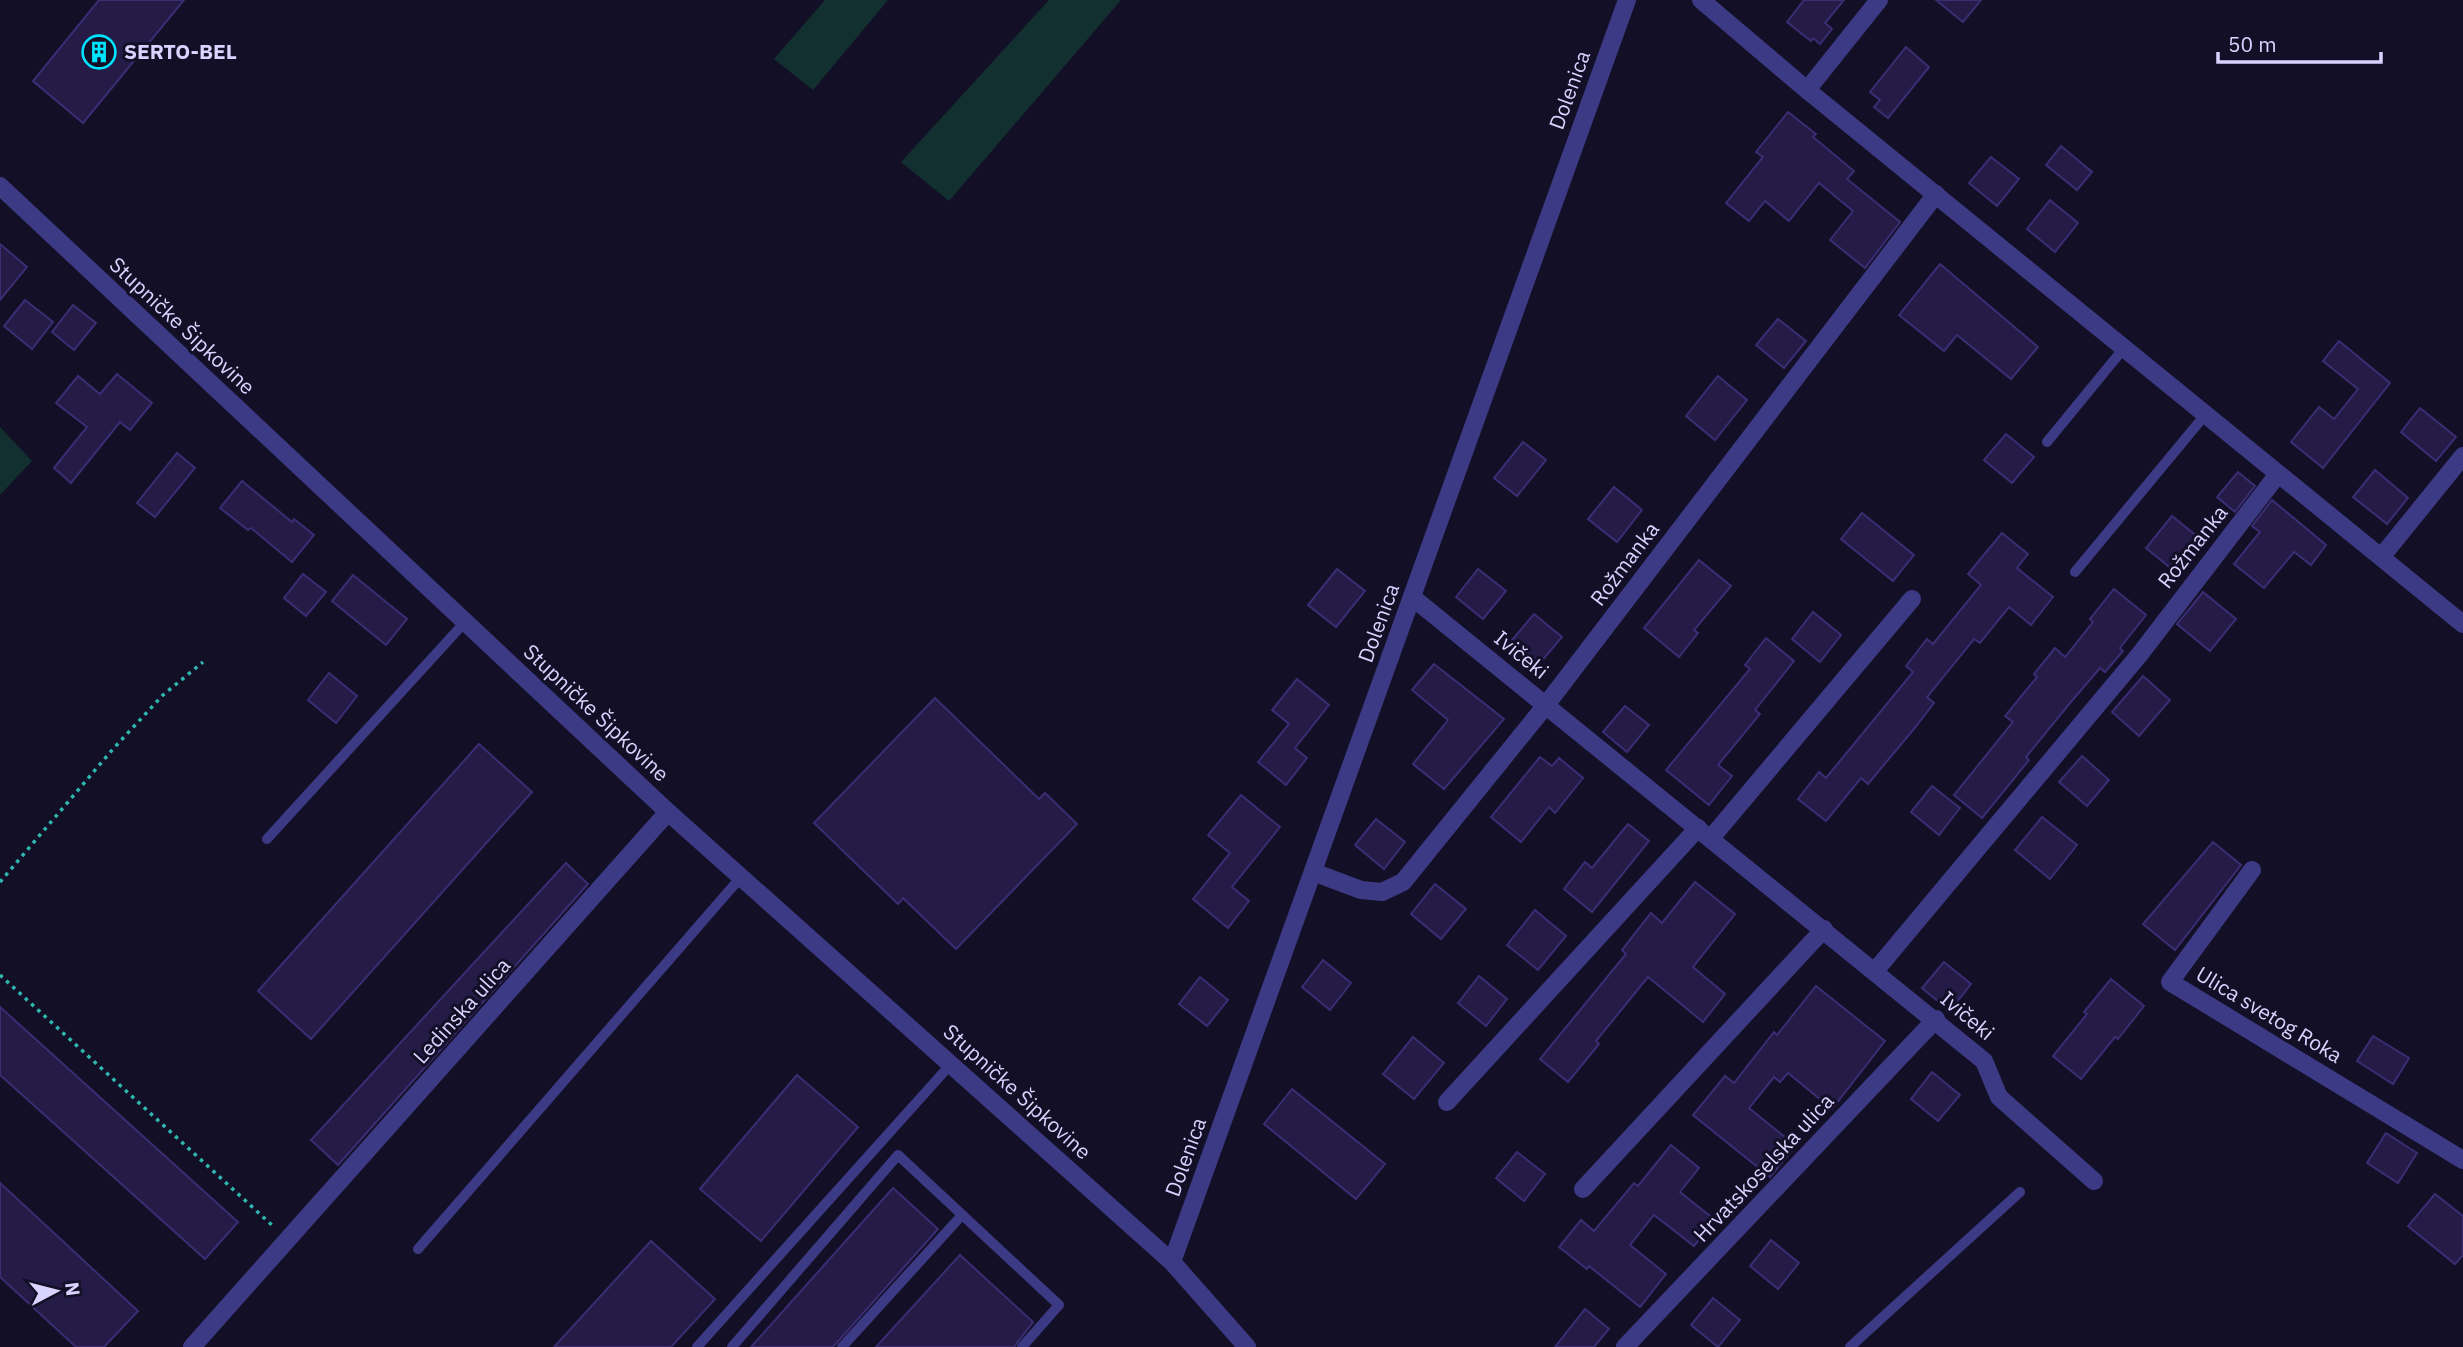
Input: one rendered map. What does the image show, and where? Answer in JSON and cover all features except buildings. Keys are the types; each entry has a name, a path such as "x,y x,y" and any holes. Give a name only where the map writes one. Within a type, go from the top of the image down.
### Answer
{"street":[{"name":"Dolenica","path":"1172,1262 1627,0"},
{"path":"1701,0 2463,624"},
{"path":"1807,89 1879,0"},
{"name":"Stupničke Šipkovine","path":"0,186 668,812 1172,1262"},
{"name":"Rožmanka","path":"1313,872 1361,890 1382,892 1403,882 1546,705 1936,194"},
{"path":"2382,556 2463,456"},
{"name":"Rožmanka","path":"1875,971 2140,654 2278,474"},
{"name":"Ivičeki","path":"1412,597 1984,1060 1999,1097 2094,1181"},
{"path":"1447,1102 1705,833 1912,599"},
{"name":"Ledinska ulica","path":"192,1347 668,812"},
{"name":"Ulica svetog Roka","path":"2252,870 2170,982 2463,1160"},
{"path":"1583,1189 1824,929"},
{"name":"Hrvatskoselska ulica","path":"1625,1347 1936,1020"},
{"path":"1172,1262 1237,1343"}],"lane":[{"path":"2047,442 2124,348"},
{"path":"2075,572 2206,415"},
{"path":"267,839 466,622"},
{"path":"418,1249 741,877"},
{"path":"696,1347 951,1064"},
{"path":"732,1347 898,1155 1059,1305 1022,1347"},
{"path":"1850,1347 2020,1192"},
{"path":"842,1347 962,1215"}],"path":[{"path":"0,882 146,713 203,662"},
{"path":"0,975 289,1240"}],"green space":[{"path":"825,0 888,0 813,90 774,59"},
{"path":"1049,0 1121,0 949,201 901,162"},
{"path":"0,427 32,461 0,495"}],"place":[{"name":"SERTO-BEL","path":"99,52"}]}
